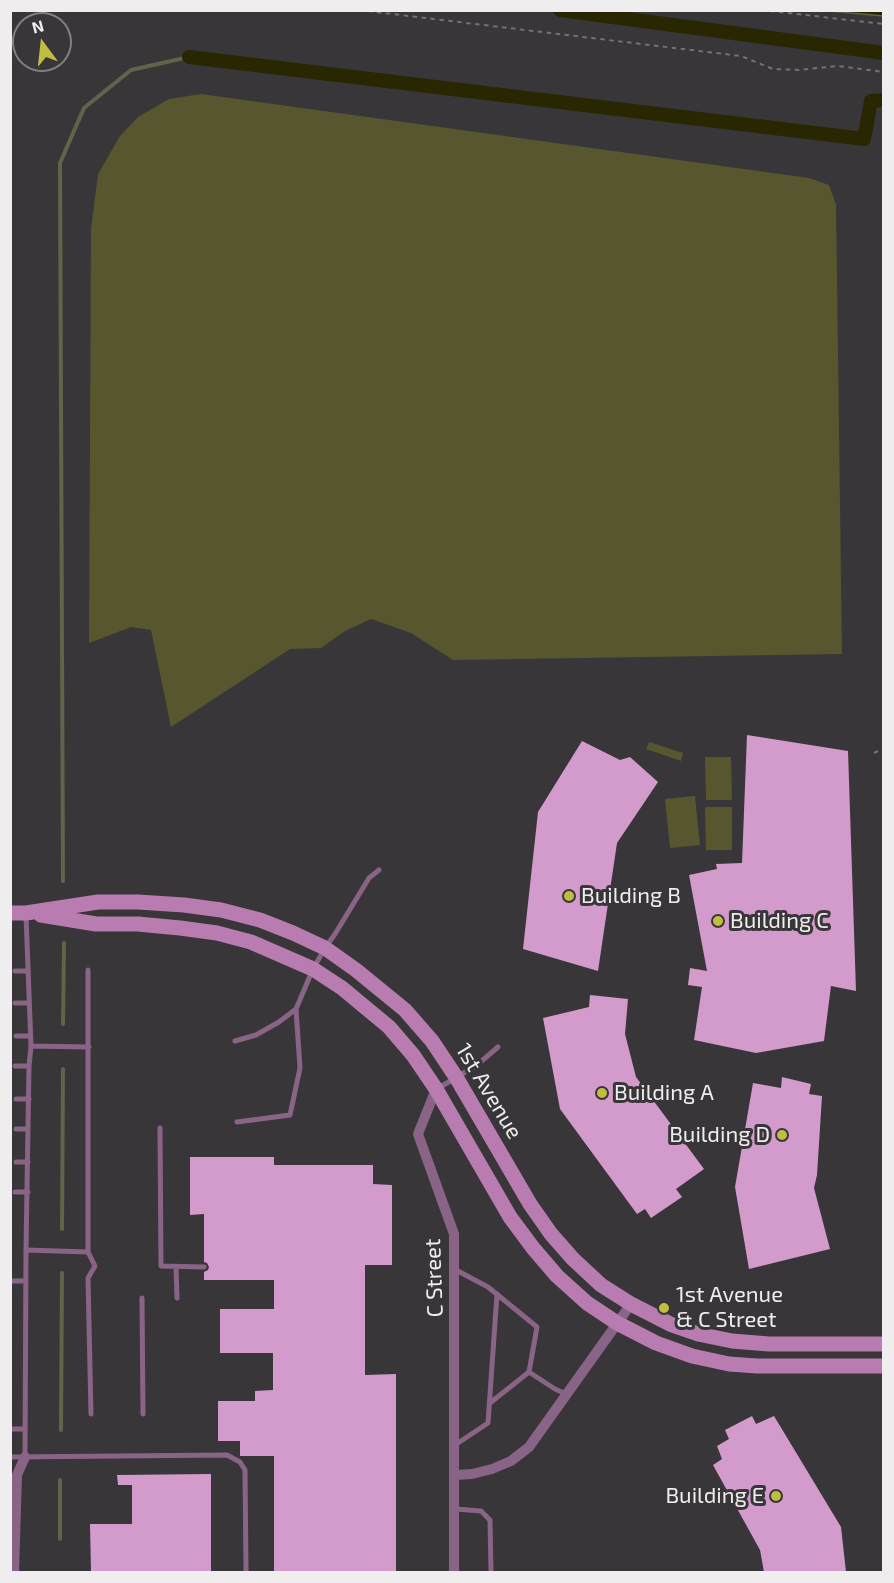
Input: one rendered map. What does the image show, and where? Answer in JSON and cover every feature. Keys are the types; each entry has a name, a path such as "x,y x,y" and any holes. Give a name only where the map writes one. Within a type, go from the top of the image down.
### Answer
{"street":[{"name":"1st Avenue","path":"10,913 26,913 98,902 184,905 221,910 260,920 325,948 405,1010 432,1041 456,1077 530,1204 551,1234 601,1285 631,1304 672,1325 698,1334 732,1341 769,1344 884,1344"},
{"name":"1st Avenue","path":"26,913 96,924 138,924 217,933 251,942 313,969 342,988 389,1027 413,1055 436,1089 510,1216 533,1248 557,1276 587,1303 617,1323 656,1343 683,1353 729,1364 884,1366"},
{"name":"C Street","path":"436,1089 418,1134 454,1234 454,1572"},
{"path":"455,1475 492,1469 511,1461 530,1447 631,1304"},
{"path":"14,1572 17,1475 25,1457"}],"lane":[{"path":"237,1122 290,1115 300,1068 296,1010 313,969 325,948 369,878 379,870"},
{"path":"25,1457 26,1250 31,1046 26,913"},
{"path":"88,970 88,1251 95,1266 88,1278 91,1414"},
{"path":"15,971 28,971"},
{"path":"15,1003 29,1003"},
{"path":"235,1041 256,1035 296,1010"},
{"path":"16,1036 30,1036"},
{"path":"31,1046 89,1047"},
{"path":"436,1089 477,1065 498,1047"},
{"path":"15,1066 29,1066"},
{"path":"16,1099 29,1099"},
{"path":"160,1128 161,1266 204,1267"},
{"path":"16,1129 28,1129"},
{"path":"16,1162 28,1162"},
{"path":"15,1192 28,1192"},
{"path":"18,1227 27,1228"},
{"path":"26,1250 88,1251"},
{"path":"176,1266 177,1298"},
{"path":"454,1269 488,1287 537,1327 529,1372 490,1403"},
{"path":"10,1281 26,1281"},
{"path":"455,1445 488,1423 497,1294"},
{"path":"142,1298 143,1414"},
{"path":"529,1372 567,1394"},
{"path":"10,1428 25,1429"},
{"path":"10,1457 227,1455 240,1462 245,1470 246,1572"},
{"path":"455,1509 481,1511 490,1520 491,1572"}],"path":[{"path":"359,10 741,56 773,69 798,70 838,66 884,72"},
{"path":"761,10 884,24"},
{"path":"874,753 884,748"}],"shaded area":[{"path":"830,11 883,11 883,16"},
{"path":"201,94 809,178 829,185 836,204 842,654 453,660 411,633 371,619 345,631 321,648 290,649 171,727 151,630 131,627 89,643 91,229 98,174 120,136 138,117 169,99"},
{"path":"649,742 683,753 681,761 646,749"},
{"path":"705,757 731,757 732,800 706,800"},
{"path":"695,796 700,845 670,848 665,799"},
{"path":"705,807 732,807 732,850 706,850"}],"building":[{"path":"747,735 848,751 856,991 831,986 824,1041 756,1053 694,1040 702,987 688,985 690,968 707,971 689,875 717,869 716,864 742,863"},
{"name":"Building B","path":"582,741 620,760 630,757 658,782 617,843 598,971 523,949 538,812"},
{"name":"Building A","path":"590,995 628,999 625,1034 636,1077 704,1169 676,1189 682,1197 651,1218 645,1209 637,1214 560,1109 543,1018 589,1007"},
{"name":"Building D","path":"782,1077 811,1084 809,1094 822,1096 817,1175 814,1188 830,1249 749,1269 735,1187 753,1083 781,1088"},
{"path":"190,1157 274,1157 274,1165 373,1165 373,1184 392,1185 392,1265 365,1265 365,1375 396,1374 396,1572 274,1572 274,1456 240,1456 240,1441 218,1441 218,1401 255,1401 255,1391 273,1390 273,1353 220,1353 220,1309 274,1309 274,1280 204,1280 204,1272 209,1267 204,1262 204,1214 190,1215"},
{"name":"Building E","path":"752,1416 756,1424 774,1416 841,1527 846,1572 764,1572 760,1550 713,1465 722,1459 717,1446 729,1439 725,1430"},
{"path":"211,1474 211,1572 91,1572 90,1524 132,1524 132,1485 118,1485 117,1475"}],"waterway":[{"path":"560,10 884,53"},
{"path":"63,881 60,163 84,108 131,70 189,57"},
{"path":"189,57 864,139 871,101 884,100"},
{"path":"63,1024 64,943"},
{"path":"62,1229 63,1069"},
{"path":"61,1430 62,1273"},
{"path":"60,1480 60,1539"}],"place":[{"name":"Building B","path":"569,896"},
{"name":"Building C","path":"718,921"},
{"name":"Building A","path":"602,1093"},
{"name":"Building D","path":"782,1135"},
{"name":"1st Avenue & C Street","path":"664,1308"},
{"name":"Building E","path":"776,1496"}]}
